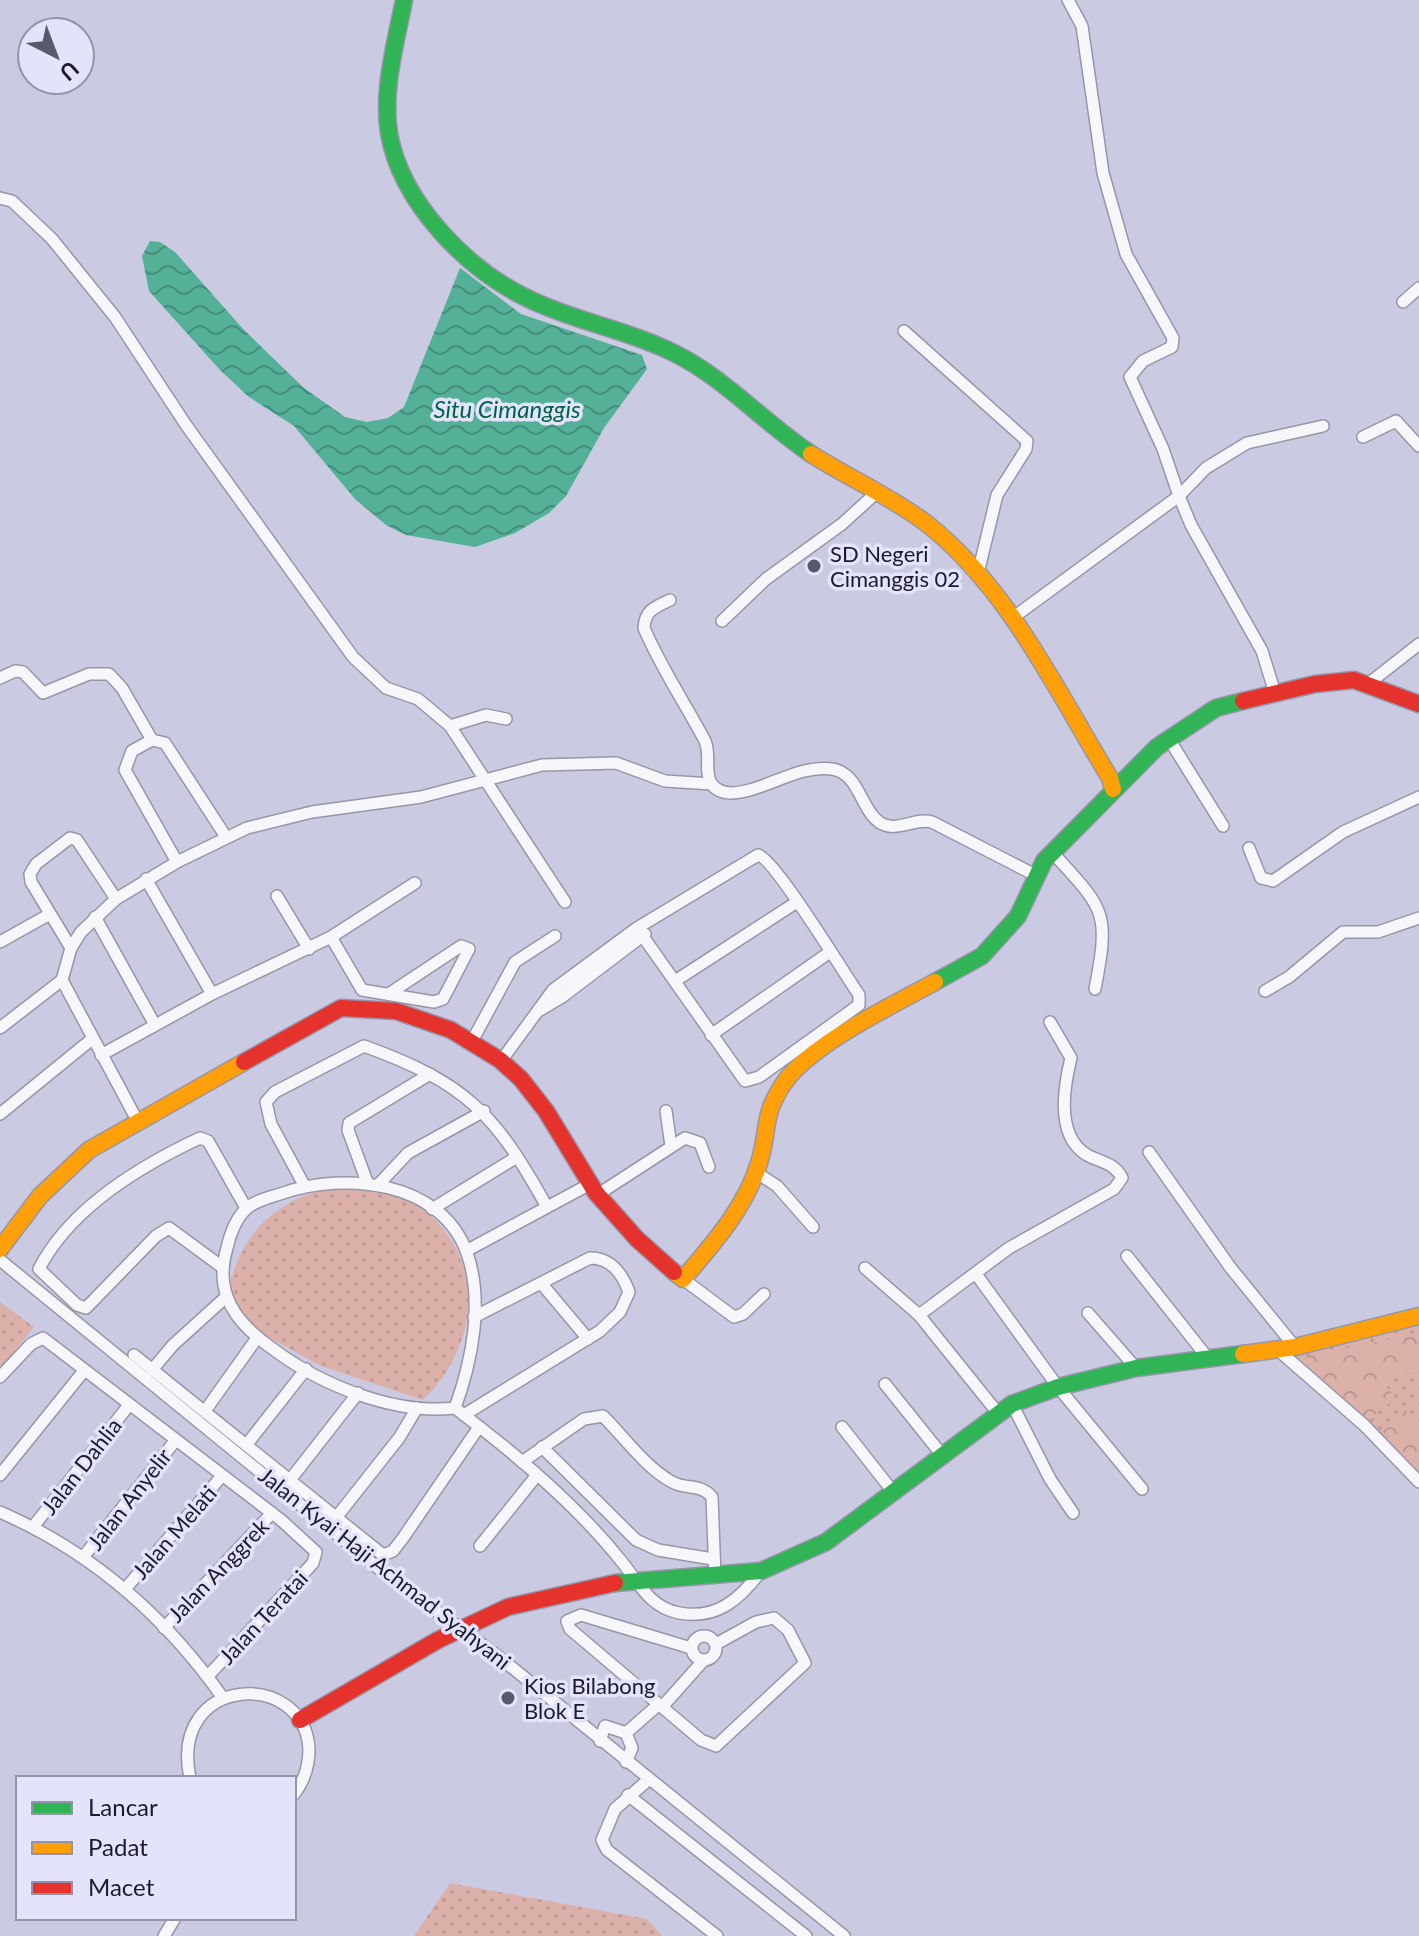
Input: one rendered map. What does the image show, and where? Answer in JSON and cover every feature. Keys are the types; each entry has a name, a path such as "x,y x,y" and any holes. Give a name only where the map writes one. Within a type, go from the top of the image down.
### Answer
{"street":[{"path":"404,0 390,65 389,133 397,162 432,218 457,247 529,300 673,352 700,368 800,446 925,522 978,573 1011,619 1110,778 1113,789"},
{"path":"1068,0 1082,26 1103,173 1126,254 1173,338 1172,347 1143,361 1130,377 1163,449 1191,525 1262,651 1275,693"},
{"path":"0,198 12,201 52,239 115,317 186,425 353,657 386,688 418,699 450,726 565,902"},
{"path":"1403,302 1419,288"},
{"path":"904,331 1027,441 1026,449 997,495 978,573"},
{"path":"1363,437 1396,421 1419,446"},
{"path":"1011,619 1179,496 1206,468 1247,443 1323,426"},
{"path":"722,621 766,579 842,524 876,493"},
{"path":"670,600 650,609 644,628 707,744 712,784 720,792 735,793 796,774 835,769 853,782 880,823 892,827 932,822 1035,875"},
{"path":"1368,684 1419,644"},
{"path":"0,678 15,671 23,672 43,693 86,675 109,674 122,688 156,740 165,743 226,837"},
{"path":"683,1279 727,1225 757,1173 766,1114 786,1080 853,1029 982,956 1018,916 1035,875 1052,852 1113,789 1169,739 1216,708 1275,693 1349,680 1419,704"},
{"path":"450,726 486,715 506,719"},
{"path":"1169,739 1223,826"},
{"path":"156,740 132,751 126,760 125,770 177,862"},
{"path":"0,1028 62,980 71,948 95,917 116,899 146,879 226,837 281,818 421,797 542,765 616,763 681,784 712,784"},
{"path":"1249,848 1261,878 1273,881 1343,832 1419,797"},
{"path":"71,948 30,874 36,864 70,838 77,840 116,899"},
{"path":"1052,852 1099,908 1104,942 1095,989"},
{"path":"501,1061 536,1012 562,997 650,923 758,855 767,859 797,902 859,995 859,1005 749,1082 741,1077 640,933"},
{"path":"146,879 212,994"},
{"path":"101,1055 212,994 331,937 415,883"},
{"path":"277,896 309,949"},
{"path":"675,981 797,902"},
{"path":"0,942 50,914"},
{"path":"95,917 155,1025"},
{"path":"1265,991 1289,977 1343,932 1378,932 1419,918"},
{"path":"471,1043 515,962 555,936"},
{"path":"331,937 362,990 390,993 501,1061 538,1099 593,1189 683,1279 734,1317 743,1314 764,1294"},
{"path":"0,1249 30,1204 60,1171 137,1120 341,1008 443,999 469,949 461,946 390,993"},
{"path":"711,1035 830,952"},
{"path":"62,980 137,1120"},
{"path":"919,1315 1044,1226 1114,1189 1122,1178 1113,1166 1074,1145 1067,1132 1064,1078 1071,1058 1050,1022"},
{"path":"0,1114 92,1039"},
{"path":"304,1185 266,1112 266,1102 275,1092 364,1046 454,1087 484,1111 547,1207"},
{"path":"372,1184 349,1123 430,1074"},
{"path":"372,1184 398,1159 484,1111"},
{"path":"666,1111 671,1146"},
{"path":"222,1267 169,1228 156,1236 86,1308 77,1305 39,1269 72,1227 126,1177 200,1138 208,1141 246,1208"},
{"path":"466,1251 547,1207 593,1189 685,1138 700,1143 709,1167"},
{"path":"1149,1152 1287,1349 1419,1482"},
{"path":"432,1209 517,1157"},
{"path":"757,1173 777,1186 813,1227"},
{"path":"459,1411 474,1317 466,1251 446,1222 432,1209 372,1184 338,1180 304,1185 246,1208 234,1225 222,1267 226,1297 234,1314 257,1338 306,1369 358,1393 417,1408 459,1411 611,1323 629,1292 617,1270 605,1260 590,1258 474,1317"},
{"path":"1127,1256 1207,1357"},
{"name":"Jalan Kyai Haji Achmad Syahyani","path":"0,1260 383,1572 463,1629 844,1936"},
{"path":"865,1268 919,1315 1005,1408 1073,1513"},
{"path":"976,1274 1058,1387 1142,1489"},
{"path":"541,1283 588,1339"},
{"path":"152,1370 173,1345 226,1297"},
{"path":"1088,1313 1136,1368"},
{"path":"300,1720 508,1607 576,1589 636,1579 714,1568 761,1571 826,1542 1005,1408 1058,1387 1136,1368 1287,1349 1419,1316"},
{"path":"0,1377 31,1344 43,1338 83,1372 272,1513"},
{"path":"205,1411 257,1338"},
{"path":"134,1355 380,1554 389,1554 444,1483 479,1427"},
{"path":"247,1444 306,1369"},
{"path":"0,1475 83,1372"},
{"path":"885,1384 942,1455"},
{"path":"290,1480 358,1393"},
{"name":"Jalan Dahlia","path":"33,1527 129,1405"},
{"path":"335,1519 391,1449 417,1408"},
{"path":"459,1411 537,1475 606,1542 651,1600 678,1613 714,1613 724,1609 748,1588 761,1571"},
{"path":"522,1462 584,1419 603,1416 664,1477 675,1485 706,1489 712,1497 715,1507 714,1568"},
{"path":"842,1427 894,1493"},
{"name":"Jalan Anyelir","path":"84,1556 175,1441"},
{"path":"542,1447 636,1540 714,1568"},
{"path":"480,1546 537,1475"},
{"name":"Jalan Melati","path":"126,1588 221,1477"},
{"path":"0,1512 84,1556 126,1588 208,1676 223,1698"},
{"name":"Jalan Teratai","path":"208,1676 317,1556 313,1548 272,1513"},
{"name":"Jalan Anggrek","path":"164,1628 272,1513"},
{"path":"626,1733 660,1706 703,1661 715,1654 712,1640 714,1613"},
{"path":"691,1648 699,1636 712,1640 774,1618 788,1630 805,1663 716,1746 701,1740 660,1706 570,1629 567,1621 581,1615 691,1648 695,1657 703,1661"},
{"path":"190,1776 185,1756 190,1732 203,1712 223,1698 244,1693 265,1695 285,1704 300,1720 308,1741 309,1763 296,1792"},
{"path":"600,1741 605,1726 626,1733 632,1748 626,1762"},
{"path":"648,1780 628,1795 604,1829 602,1840 607,1850 717,1936"},
{"path":"628,1795 806,1936"}],"green space":[{"path":"351,1185 389,1192 410,1201 435,1220 453,1243 464,1269 468,1296 466,1324 458,1351 443,1377 423,1400 321,1366 250,1327 228,1294 243,1250 269,1217 306,1195"},
{"path":"0,1302 34,1327 0,1369"},
{"path":"1419,1326 1419,1482 1295,1355"},
{"path":"1419,1333 1419,1371 1382,1381 1396,1398 1368,1420 1350,1407 1305,1359 1311,1355"},
{"path":"1405,1410 1419,1426 1419,1474 1381,1429"},
{"path":"450,1883 647,1919 662,1936 414,1936"}],"water":[{"name":"Situ Cimanggis","path":"150,241 160,242 175,252 244,330 304,388 345,417 367,422 388,418 404,407 460,268 521,314 642,355 647,369 604,428 566,496 549,513 515,533 475,547 406,535 386,525 355,499 294,426 249,397 220,370 149,291 142,256"}],"traffic: fast":[{"path":"404,0 387,100 389,133 407,185 441,232 484,272 531,300 657,345 693,363 811,454"},
{"path":"935,982 982,956 1018,916 1044,861 1157,747 1216,708 1243,701"},
{"path":"615,1583 761,1571 826,1542 1012,1404 1058,1387 1136,1368 1243,1354"}],"traffic: slow":[{"path":"811,454 898,504 956,549 982,578 1029,642 1110,778 1113,789"},
{"path":"674,1272 683,1279 737,1210 759,1163 772,1105 797,1068 854,1026 935,982"},
{"path":"0,1249 40,1196 89,1150 244,1062"},
{"path":"1243,1354 1295,1347 1419,1316"}],"traffic: jam":[{"path":"1243,701 1315,684 1354,680 1419,704"},
{"path":"244,1062 341,1008 396,1011 451,1030 500,1060 521,1079 546,1111 596,1193 637,1239 674,1272"},
{"path":"300,1720 438,1640 508,1607 615,1583"}],"place":[{"name":"SD Negeri Cimanggis 02","path":"814,566"},
{"name":"Kios Bilabong Blok E","path":"508,1698"}]}
